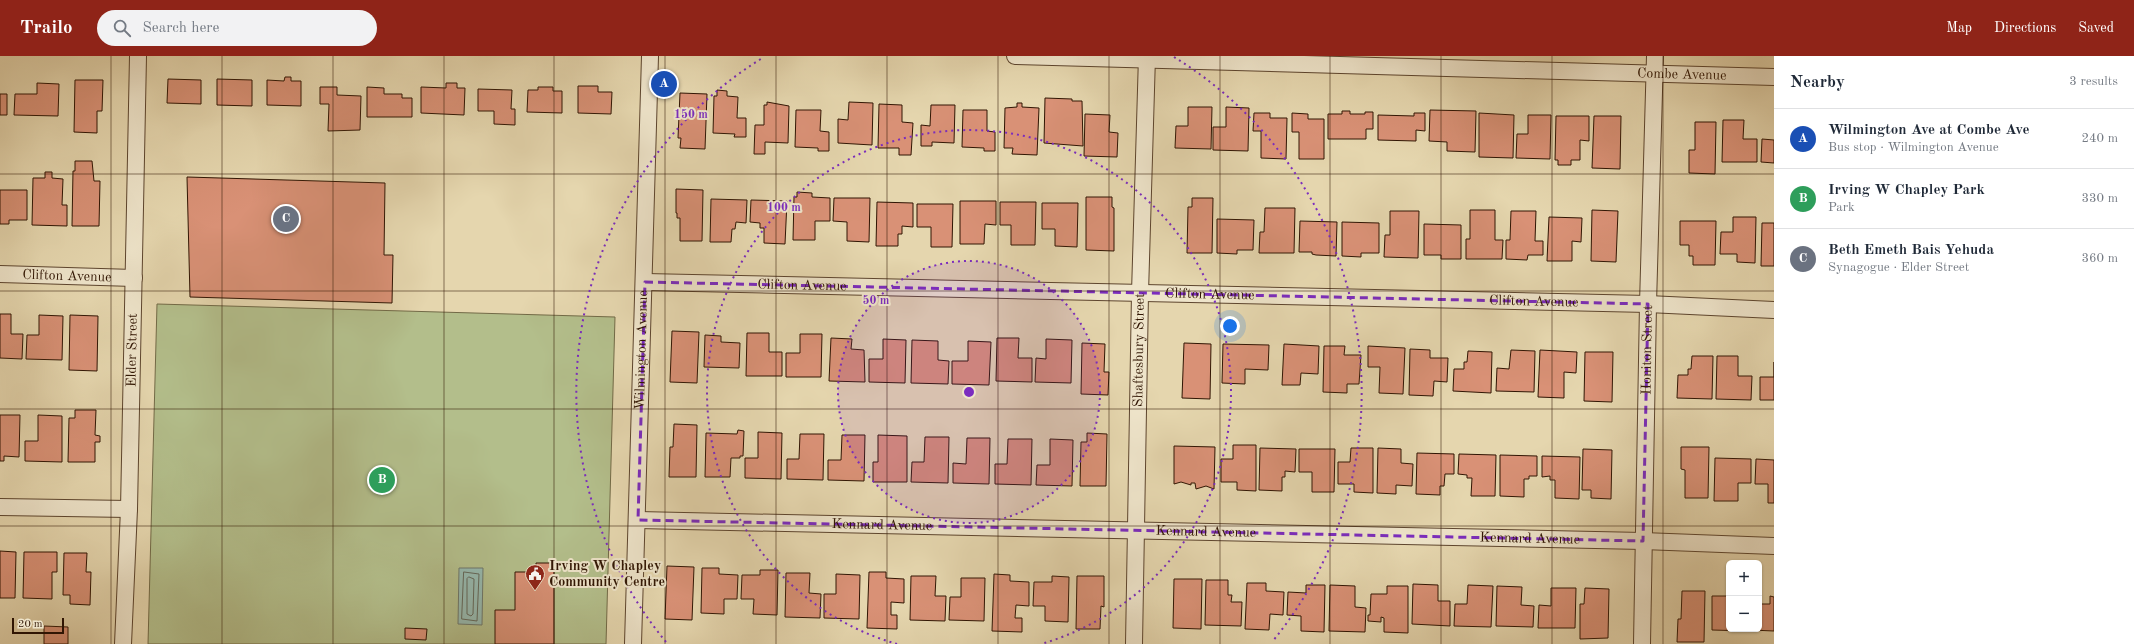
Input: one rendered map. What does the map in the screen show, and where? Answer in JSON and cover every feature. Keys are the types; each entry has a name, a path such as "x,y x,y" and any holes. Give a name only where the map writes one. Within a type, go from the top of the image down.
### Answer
{"street":[{"name":"Elder Street","path":"123,644 129,509 138,56"},
{"name":"Wilmington Avenue","path":"633,644 645,282 650,56"},
{"name":"Combe Avenue","path":"1015,56 1147,58 1774,77"},
{"name":"Honiton Street","path":"1642,644 1648,304 1655,56"},
{"name":"Shaftesbury Street","path":"1134,644 1140,293 1147,58"},
{"name":"Clifton Avenue","path":"0,274 134,278"},
{"name":"Clifton Avenue","path":"645,282 1648,304 1774,310"},
{"path":"0,507 129,509"},
{"name":"Kennard Avenue","path":"638,520 1643,541 1774,546"}],"highlighted area":[{"path":"645,282 1648,304 1643,541 638,520"}],"green space":[{"path":"157,304 615,317 606,644 148,644"}],"water":[{"path":"459,568 483,568 482,625 458,624"}],"building":[{"path":"285,77 291,77 291,81 301,81 301,106 267,105 267,80 284,81"},
{"path":"168,79 201,80 201,104 167,103"},
{"path":"217,79 252,80 252,106 217,105"},
{"path":"75,80 103,80 102,111 97,111 97,133 74,132"},
{"path":"37,83 59,84 58,116 14,115 15,94 37,94"},
{"path":"446,83 457,83 457,88 465,88 464,115 421,113 421,87 446,88"},
{"path":"578,86 598,86 598,92 612,92 611,114 578,113"},
{"path":"320,87 337,87 337,95 361,96 360,130 328,131 329,104 320,104"},
{"path":"367,87 384,88 384,94 402,94 402,98 412,98 412,117 367,117"},
{"path":"538,87 553,87 553,91 562,91 562,113 527,112 528,90 538,90"},
{"path":"478,89 512,90 511,109 515,109 515,125 494,124 494,111 478,111"},
{"path":"717,90 727,91 727,96 738,97 737,118 746,118 746,137 734,137 735,134 713,133 714,96 717,96"},
{"path":"680,93 707,94 705,149 680,148 681,138 678,138"},
{"path":"0,94 7,94 7,115 0,115"},
{"path":"1045,98 1082,101 1083,146 1044,143"},
{"path":"767,102 789,106 788,143 765,142 765,154 754,154 755,125 764,125 764,105 767,105"},
{"path":"849,102 873,103 872,145 838,143 838,119 848,120"},
{"path":"1017,103 1022,103 1022,107 1039,108 1037,155 1012,154 1013,148 1004,148 1005,108 1017,107"},
{"path":"879,104 902,105 902,122 913,123 911,155 899,155 899,148 878,148"},
{"path":"931,105 955,105 954,143 932,142 932,146 921,146 921,125 930,126"},
{"path":"1188,107 1212,107 1211,149 1175,148 1176,126 1188,126"},
{"path":"1226,107 1249,108 1248,151 1213,150 1213,127 1226,127"},
{"path":"796,110 821,110 820,131 829,132 829,151 818,151 818,148 795,147"},
{"path":"963,110 987,110 987,131 995,132 995,151 984,151 984,148 962,147"},
{"path":"1430,110 1476,111 1475,152 1447,151 1447,142 1429,141"},
{"path":"1342,111 1350,111 1350,114 1365,114 1365,112 1373,112 1373,129 1366,129 1366,139 1328,139 1328,114 1342,114"},
{"path":"1254,113 1270,113 1270,118 1287,118 1286,159 1261,158 1261,131 1253,131"},
{"path":"1292,113 1308,114 1308,119 1324,119 1324,159 1299,159 1299,132 1292,132"},
{"path":"1414,113 1425,113 1425,131 1416,130 1416,141 1378,140 1378,115 1414,116"},
{"path":"1479,113 1514,115 1513,158 1479,157"},
{"path":"1085,114 1110,115 1109,132 1118,133 1117,157 1084,156"},
{"path":"1528,115 1551,115 1550,159 1516,158 1517,134 1528,134"},
{"path":"1556,116 1589,116 1589,141 1580,140 1580,160 1571,160 1571,165 1558,165 1558,160 1555,160"},
{"path":"1594,116 1621,116 1620,169 1592,168"},
{"path":"1723,120 1744,120 1743,139 1757,139 1757,162 1722,162"},
{"path":"1695,122 1716,122 1715,174 1689,173 1689,150 1695,150"},
{"path":"1762,139 1774,140 1774,163 1761,162"},
{"path":"75,161 92,161 94,181 100,181 99,226 72,226 73,171 75,171"},
{"path":"45,172 52,172 52,178 63,179 62,205 67,205 67,226 32,225 33,178 45,178"},
{"path":"187,177 385,183 384,255 393,255 392,303 190,297"},
{"path":"676,189 703,190 702,241 680,241 680,218 677,218 676,213"},
{"path":"0,190 27,190 27,220 9,220 9,224 0,224"},
{"path":"797,192 812,193 812,197 830,198 830,221 815,221 815,240 793,240 794,197 797,197"},
{"path":"1086,197 1112,197 1112,207 1114,208 1114,251 1086,250"},
{"path":"834,198 870,198 869,242 847,241 847,222 833,221"},
{"path":"1192,198 1213,198 1212,253 1187,253 1188,207 1192,207"},
{"path":"711,199 747,200 746,223 736,222 735,229 732,229 731,242 710,242"},
{"path":"751,200 787,201 785,244 764,243 764,228 760,228 760,223 750,222"},
{"path":"960,201 996,201 996,225 985,224 984,244 960,244"},
{"path":"877,202 913,203 913,227 902,226 902,234 898,234 898,246 876,246"},
{"path":"1000,202 1036,202 1035,245 1011,245 1011,225 1000,225"},
{"path":"1042,203 1078,203 1077,247 1055,246 1055,229 1042,229"},
{"path":"917,204 953,204 952,247 931,247 931,227 917,227"},
{"path":"1265,208 1295,208 1294,253 1259,253 1260,232 1264,232"},
{"path":"1470,210 1495,210 1495,240 1503,240 1502,259 1466,259 1466,239 1470,239"},
{"path":"1592,210 1618,211 1616,262 1591,261"},
{"path":"1390,211 1419,211 1418,258 1384,257 1385,235 1390,235"},
{"path":"1511,211 1536,211 1535,241 1543,241 1543,255 1528,255 1527,260 1506,259 1506,240 1510,240"},
{"path":"1549,217 1582,218 1581,242 1572,241 1572,261 1547,261"},
{"path":"1733,217 1756,217 1755,263 1737,262 1737,254 1720,254 1721,232 1733,232"},
{"path":"1217,219 1254,220 1253,250 1237,250 1237,254 1217,253"},
{"path":"1300,221 1337,222 1336,256 1316,255 1312,254 1312,252 1299,252"},
{"path":"1680,221 1716,221 1715,265 1693,265 1693,256 1689,256 1689,245 1680,245"},
{"path":"1342,222 1379,223 1379,253 1361,253 1361,257 1342,256"},
{"path":"1762,223 1774,223 1774,266 1761,266"},
{"path":"1424,224 1461,225 1461,259 1441,259 1441,255 1424,255"},
{"path":"0,314 11,314 11,334 23,334 22,359 0,358"},
{"path":"39,315 63,316 62,360 26,359 27,335 39,335"},
{"path":"70,315 98,316 97,371 69,370"},
{"path":"672,331 699,332 697,383 670,382"},
{"path":"747,333 769,333 769,352 782,352 782,376 746,376"},
{"path":"800,334 822,334 821,377 786,377 786,353 800,353"},
{"path":"705,335 721,336 721,342 740,343 739,368 704,367"},
{"path":"831,338 852,339 851,349 864,350 865,382 829,381"},
{"path":"997,338 1019,338 1018,358 1032,358 1032,382 996,381"},
{"path":"883,339 906,340 905,383 869,382 869,359 883,359"},
{"path":"1046,339 1072,340 1071,383 1035,382 1036,358 1046,359"},
{"path":"912,340 938,341 938,360 949,361 948,384 911,383"},
{"path":"968,341 991,342 989,385 952,384 952,361 968,361"},
{"path":"1082,343 1105,344 1104,372 1109,372 1108,395 1081,394"},
{"path":"1184,343 1211,344 1210,399 1182,398"},
{"path":"1223,344 1269,345 1268,370 1245,369 1245,384 1222,383"},
{"path":"1284,344 1319,346 1318,374 1301,373 1300,385 1282,385"},
{"path":"1324,346 1345,346 1344,355 1361,355 1359,384 1347,384 1347,393 1323,392"},
{"path":"1368,346 1405,348 1403,394 1379,393 1380,367 1368,367"},
{"path":"1410,349 1430,350 1430,358 1448,358 1447,382 1434,381 1433,396 1409,395"},
{"path":"1511,350 1535,351 1534,392 1496,391 1497,368 1509,369"},
{"path":"1540,350 1577,352 1576,373 1564,372 1564,398 1538,397"},
{"path":"1468,351 1492,352 1491,393 1453,391 1454,369 1464,369 1464,362 1467,362"},
{"path":"1585,352 1613,352 1612,402 1584,401"},
{"path":"1692,356 1713,356 1712,399 1677,398 1678,375 1688,375 1688,369 1691,369"},
{"path":"1717,356 1738,356 1738,376 1752,376 1751,400 1716,399"},
{"path":"1760,377 1774,377 1774,400 1760,400"},
{"path":"75,410 96,410 95,435 100,436 100,442 95,442 95,462 68,462 69,418 75,418"},
{"path":"0,415 20,415 19,457 4,456 4,461 0,461"},
{"path":"38,415 62,416 62,462 25,461 25,441 38,441"},
{"path":"674,424 697,425 696,477 669,477 670,447 673,447"},
{"path":"738,430 744,431 743,456 740,456 740,458 731,458 730,477 705,477 706,433 737,434"},
{"path":"758,432 782,433 781,479 745,478 745,458 758,458"},
{"path":"1087,433 1107,434 1106,486 1080,486 1081,442 1087,442"},
{"path":"800,434 824,434 823,480 787,479 787,459 799,459"},
{"path":"842,435 865,435 864,481 828,480 828,460 841,460"},
{"path":"878,435 907,436 907,482 873,482 873,462 878,462"},
{"path":"925,437 949,437 948,483 911,482 912,462 924,462"},
{"path":"967,438 990,438 989,484 953,483 953,463 966,464"},
{"path":"1008,439 1032,439 1031,485 995,484 995,464 1007,464"},
{"path":"1050,439 1073,440 1072,486 1036,485 1037,465 1050,465"},
{"path":"1233,445 1256,445 1256,491 1237,490 1237,482 1221,482 1221,459 1233,459"},
{"path":"1174,446 1215,447 1214,489 1206,486 1196,489 1195,483 1191,483 1191,485 1181,482 1174,484"},
{"path":"1681,447 1709,447 1708,498 1685,498 1685,470 1681,469"},
{"path":"1260,448 1296,449 1295,472 1285,471 1285,477 1282,477 1282,491 1259,490"},
{"path":"1351,448 1373,448 1373,493 1354,492 1354,484 1338,484 1338,462 1350,462"},
{"path":"1378,448 1401,449 1401,463 1413,464 1412,486 1396,485 1396,494 1377,493"},
{"path":"1299,449 1335,449 1334,492 1312,492 1312,472 1299,472"},
{"path":"1583,449 1612,450 1611,499 1591,498 1591,490 1582,490"},
{"path":"1417,453 1454,454 1454,474 1445,474 1444,486 1440,486 1440,495 1416,494"},
{"path":"1459,454 1496,455 1495,496 1471,496 1472,478 1467,478 1467,475 1458,474"},
{"path":"1500,455 1537,456 1537,476 1529,476 1529,479 1524,479 1524,497 1500,496"},
{"path":"1542,456 1580,457 1579,499 1555,498 1555,480 1550,480 1550,476 1542,477"},
{"path":"1715,458 1751,459 1751,483 1738,483 1738,501 1714,501"},
{"path":"1756,459 1774,460 1774,503 1768,503 1768,484 1755,484"},
{"path":"0,551 16,552 15,598 0,598"},
{"path":"24,552 57,552 57,572 52,572 52,599 23,598"},
{"path":"64,553 87,553 86,572 91,572 90,605 70,604 70,595 63,595"},
{"name":"Irving W Chapley Community Centre","path":"536,563 554,563 554,644 495,644 495,610 515,610 515,572 536,572"},
{"path":"667,566 694,567 692,620 665,619"},
{"path":"702,568 719,568 719,574 738,575 737,599 724,599 724,614 701,613"},
{"path":"760,570 778,570 777,615 753,614 754,599 741,599 742,575 760,575"},
{"path":"869,572 886,572 886,578 904,579 904,603 891,602 891,615 897,615 897,629 867,628"},
{"path":"786,573 810,573 809,593 821,594 820,618 785,617"},
{"path":"836,574 860,575 859,619 824,618 824,594 836,594"},
{"path":"994,574 1010,575 1010,581 1029,582 1029,606 1016,605 1015,618 1022,618 1022,632 992,631"},
{"path":"911,576 936,576 935,596 946,596 945,621 910,620"},
{"path":"1052,576 1069,577 1068,622 1045,621 1045,606 1033,606 1034,582 1052,582"},
{"path":"1077,576 1104,576 1104,607 1101,606 1100,629 1076,629"},
{"path":"961,578 985,578 984,621 949,620 950,597 961,597"},
{"path":"1174,579 1202,579 1201,629 1173,628"},
{"path":"1206,580 1228,580 1228,595 1232,595 1231,602 1242,602 1241,626 1205,625"},
{"path":"1247,583 1266,583 1266,591 1284,592 1283,615 1270,614 1269,630 1245,629"},
{"path":"1413,584 1438,585 1438,601 1450,601 1450,626 1412,624"},
{"path":"1306,585 1325,585 1324,632 1301,631 1301,616 1287,615 1288,592 1306,593"},
{"path":"1330,585 1355,586 1355,607 1366,608 1365,632 1329,631"},
{"path":"1468,585 1493,586 1491,627 1454,626 1455,604 1467,604"},
{"path":"1387,586 1408,586 1408,633 1384,632 1384,618 1381,617 1381,622 1368,621 1368,615 1370,615 1371,594 1387,594"},
{"path":"1497,586 1522,587 1521,605 1534,606 1533,627 1496,626"},
{"path":"1551,588 1576,588 1575,628 1538,628 1539,605 1551,606"},
{"path":"1585,588 1609,589 1608,638 1580,639 1580,604 1584,604"},
{"path":"1682,591 1705,591 1704,642 1677,642 1678,619 1681,619"},
{"path":"1712,596 1726,596 1726,630 1712,630"},
{"path":"1770,596 1774,597 1774,631 1762,630 1762,604 1770,604"},
{"path":"44,626 68,627 68,644 44,644"},
{"path":"405,628 427,629 426,640 405,639"}],"place":[{"name":"Wilmington Ave at Combe Ave","path":"664,84"},
{"name":"Beth Emeth Bais Yehuda","path":"286,219"},
{"name":"Irving W Chapley Park","path":"382,480"},
{"name":"Irving W Chapley Community Centre","path":"535,591"}]}
